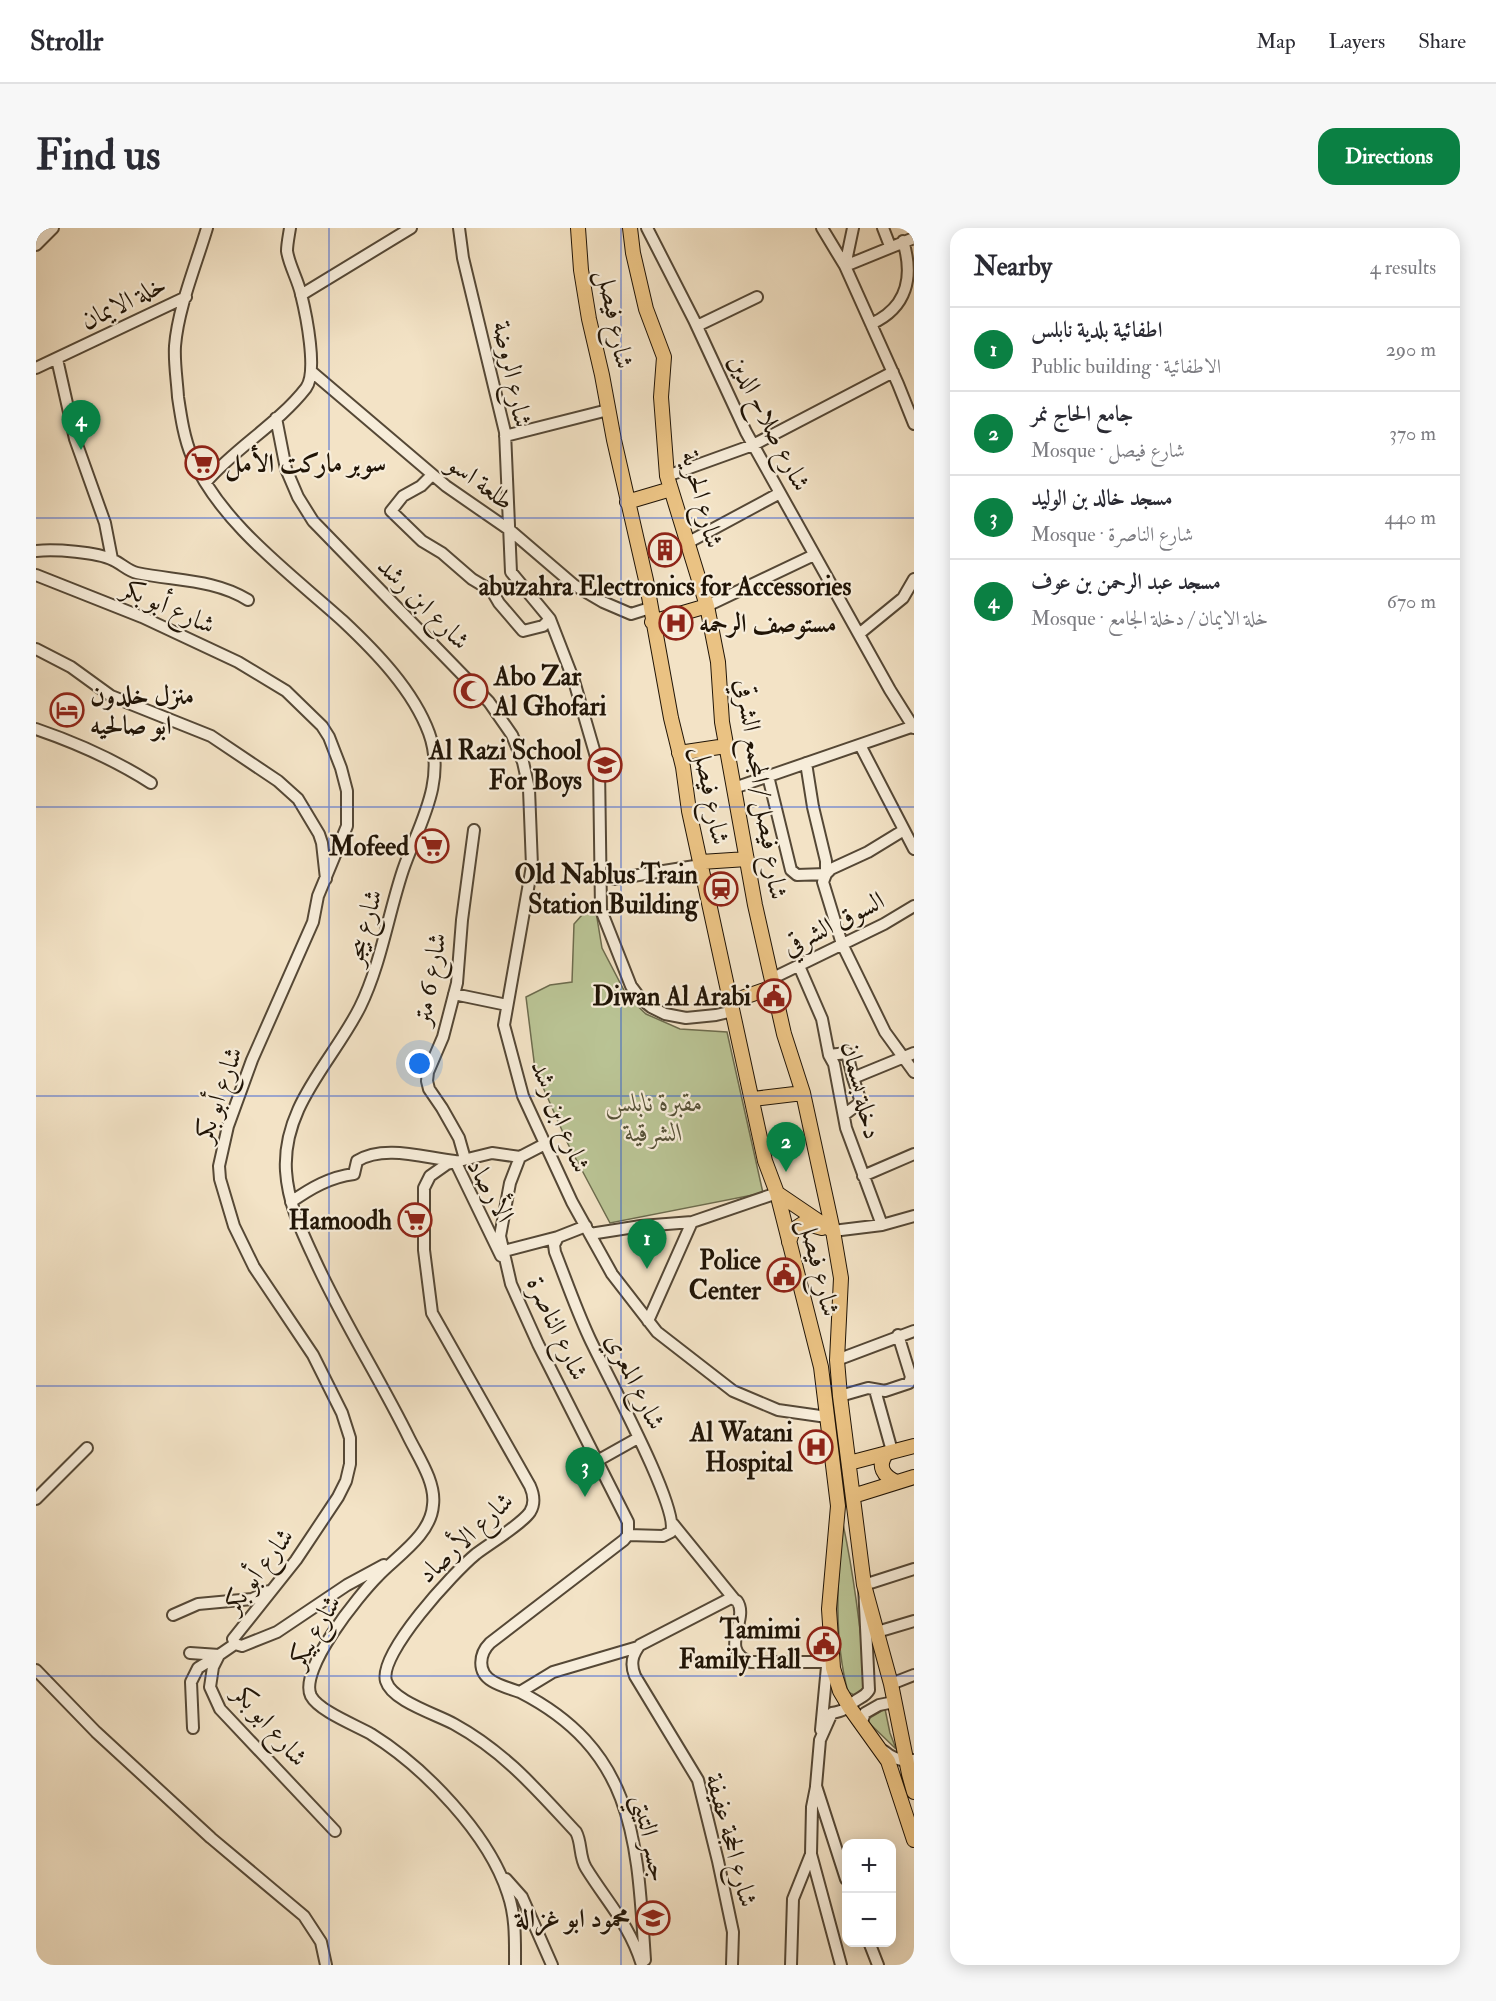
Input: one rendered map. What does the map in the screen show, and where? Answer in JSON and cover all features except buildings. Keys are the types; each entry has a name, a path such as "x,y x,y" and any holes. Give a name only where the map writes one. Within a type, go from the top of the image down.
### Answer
{"main road":[{"name":"شارع الحرية","path":"630,228 633,253 646,309 664,357 661,397 669,482 707,606"},
{"name":"شارع فيصل","path":"582,231 581,270 589,319 627,502 646,580 670,718 765,1161 777,1193 821,1367 838,1506 829,1609 833,1668 840,1691 850,1708 888,1761 914,1840"},
{"path":"627,502 669,482"},
{"path":"651,615 707,606"},
{"name":"شارع فيصل / المجمع الشرقي","path":"707,606 718,662 722,722 747,862 772,983 784,1034 804,1097 833,1231 841,1278 837,1360 840,1396 864,1586 910,1761 914,1792"},
{"path":"679,753 726,746"},
{"path":"702,866 747,862"},
{"path":"732,1006 772,983"},
{"path":"753,1103 804,1097"},
{"path":"777,1193 833,1231"},
{"path":"789,1242 793,1230 804,1223 833,1231"},
{"path":"849,1462 914,1446"},
{"path":"889,1452 882,1458 883,1472 897,1482"},
{"path":"853,1496 914,1477"}],"street":[{"path":"36,245 52,228"},
{"path":"186,297 207,228"},
{"path":"206,482 307,387 312,372 301,295 287,250 290,228"},
{"path":"301,295 411,228"},
{"name":"شارع الروضة","path":"459,228 463,258 505,436 511,531 511,572 550,619 574,681 599,767 601,910 635,992 651,1007 672,1016 686,1018 716,1015 732,1006"},
{"name":"شارع صلاح الدين","path":"647,228 697,326 753,445 914,727"},
{"path":"822,228 846,266 914,424"},
{"path":"846,266 853,228"},
{"path":"883,228 890,246"},
{"path":"846,266 909,240 906,287 900,302 892,313 871,324"},
{"name":"خلة الايمان","path":"36,368 186,297"},
{"name":"خلة الايمان","path":"186,297 175,346 179,403 190,452 206,482"},
{"path":"697,326 757,297"},
{"path":"57,359 75,439 105,522 112,559"},
{"name":"طلعة اسو","path":"312,372 432,475 511,531 574,585 603,602 632,614 651,615"},
{"path":"669,482 753,445 893,372"},
{"path":"505,436 608,410"},
{"name":"شارع ابن رشد","path":"276,418 286,469 313,522 489,702 512,735 523,762 529,789 532,866 504,1025 523,1096 612,1274 657,1332 733,1391 778,1410 827,1417"},
{"path":"432,475 421,486 404,496 391,511 422,541 442,553 472,579 492,591 499,603 523,631 543,626 550,619"},
{"name":"شارع بيجر","path":"206,482 256,543 360,637 386,666 414,704 429,733 433,748 434,774 427,813 403,869 370,983 350,1026 311,1084 293,1121 285,1163 291,1202 298,1223 327,1286 405,1429"},
{"path":"689,542 780,493"},
{"path":"36,551 80,552 112,559 134,573 189,579 233,591 248,600"},
{"path":"707,606 814,555"},
{"name":"شارع أبو بكر","path":"36,575 142,617 238,662 286,691 322,726 329,737 344,776 348,809 347,826 318,896 314,922 248,1071 228,1126 219,1166 220,1179 234,1226 254,1267 312,1355 342,1413 350,1438 350,1464 342,1489 296,1560 233,1640 235,1644 242,1646 277,1632 347,1585 395,1559"},
{"path":"859,634 903,598 914,579"},
{"path":"36,649 71,667 111,696 211,736 278,781 298,799 319,834 326,879"},
{"path":"734,788 914,727"},
{"path":"36,729 77,743 151,783"},
{"path":"860,745 914,849"},
{"path":"806,763 813,807 826,861 824,886 842,944 885,1032 909,1055 914,1072"},
{"path":"768,776 791,870 797,875 826,874 831,869 868,852 904,830"},
{"name":"شارع 6 متر","path":"460,1160 459,1138 429,1089 427,1081 454,994 474,830"},
{"path":"600,873 614,879 702,866"},
{"name":"السوق الشرقي","path":"772,983 799,966 884,924 914,906"},
{"name":"دخلة بسمان","path":"799,966 822,1018 844,1115 863,1176 882,1225"},
{"path":"454,994 507,1005"},
{"path":"829,1055 847,1053 861,1102 844,1115"},
{"path":"853,1078 909,1055"},
{"path":"520,1157 545,1144"},
{"name":"الأرصاد","path":"291,1202 324,1182 338,1176 354,1174 357,1161 368,1154 386,1153 460,1160 508,1273"},
{"name":"شارع الأرصاد","path":"520,1157 492,1153 447,1164 430,1176 424,1188 424,1250 432,1313 531,1486 533,1503 527,1515 475,1555 432,1598 400,1642 385,1672 389,1687 399,1697 453,1723 486,1743 529,1780 578,1835 585,1867 626,1926 644,1965"},
{"path":"863,1176 914,1154"},
{"name":"شارع الناصرة","path":"520,1157 510,1183 500,1236 511,1284 538,1344 628,1522 628,1535"},
{"path":"504,1251 588,1230 692,1222 777,1193"},
{"path":"833,1231 882,1225 914,1216"},
{"path":"648,1321 692,1222"},
{"name":"شارع المعري","path":"558,1237 554,1245 555,1252 589,1336 660,1484 672,1524"},
{"path":"900,1335 914,1322"},
{"path":"837,1360 914,1330"},
{"path":"840,1396 868,1388 885,1391 909,1383 911,1377 900,1335"},
{"path":"875,1390 889,1452"},
{"name":"شارع بيكر","path":"405,1429 432,1487 434,1502 432,1512 426,1525 361,1595 331,1637 310,1675 308,1684 310,1693 320,1706 373,1736 417,1769 472,1828 501,1874"},
{"path":"597,1461 638,1438"},
{"path":"36,1499 87,1448"},
{"path":"672,1524 741,1608 735,1646 741,1658 751,1662 826,1668"},
{"path":"628,1535 663,1536 671,1532 672,1524"},
{"name":"جسر التيتي","path":"628,1535 484,1650 481,1662 485,1675 496,1683 520,1692 548,1708 578,1732 603,1762 616,1785 630,1821 635,1846 642,1902 644,1965"},
{"path":"832,1713 850,1708 853,1703 867,1694 870,1686 864,1586 914,1569"},
{"path":"173,1615 198,1604 252,1599 273,1590"},
{"path":"520,1692 553,1672 638,1647 727,1599 734,1599"},
{"path":"877,1632 914,1621"},
{"path":"831,1638 826,1668 816,1786 842,1867"},
{"name":"شارع ابو بكر","path":"235,1644 219,1654 213,1667 210,1687 220,1709 335,1831"},
{"name":"شارع الحجة عفيفة","path":"638,1647 632,1659 632,1669 698,1780 733,1932 732,1965"},
{"path":"190,1653 219,1654"},
{"path":"193,1728 191,1682 198,1668 219,1654"},
{"path":"826,1668 832,1713 820,1740 812,1807 811,1854 841,1965"},
{"path":"36,1670 96,1732 211,1838 304,1916 321,1942 326,1965"},
{"path":"891,1684 914,1675"},
{"path":"861,1724 865,1713 879,1705 894,1702"},
{"path":"875,1743 892,1758 910,1761"},
{"path":"791,1965 793,1899 811,1854"},
{"path":"501,1874 512,1908 516,1941 515,1965"},
{"path":"501,1874 522,1897 552,1965"},
{"path":"871,1947 878,1965"}],"green space":[{"name":"مقبرة نابلس الشرقية","path":"596,912 602,948 627,996 646,1014 680,1029 727,1032 763,1193 610,1223 568,1144 535,1069 526,997 550,985 572,982 574,924 582,915"},
{"path":"842,1519 857,1603 866,1688 856,1696 848,1692 838,1628"},
{"path":"885,1709 890,1733 896,1749 866,1720"}],"place":[{"name":"مسجد عبد الرحمن بن عوف","path":"81,450"},
{"name":"سوبر ماركت الأمل","path":"202,463"},
{"name":"abuzahra Electronics for Accessories","path":"665,550"},
{"name":"مستوصف الرحمه","path":"676,623"},
{"name":"Abo Zar Al Ghofari","path":"471,691"},
{"name":"منزل خلدون ابو صالحيه","path":"67,710"},
{"name":"Al Razi School For Boys","path":"605,765"},
{"name":"Mofeed","path":"432,846"},
{"name":"Old Nablus Train Station Building","path":"721,889"},
{"name":"Diwan Al Arabi","path":"774,996"},
{"name":"جامع الحاج نمر","path":"786,1172"},
{"name":"Hamoodh","path":"415,1220"},
{"name":"اطفائية بلدية نابلس","path":"647,1269"},
{"name":"Police Center","path":"784,1275"},
{"name":"Al Watani Hospital","path":"816,1447"},
{"name":"مسجد خالد بن الوليد","path":"585,1497"},
{"name":"Tamimi Family Hall","path":"824,1644"},
{"name":"محمود ابو غزالة","path":"653,1918"}]}
